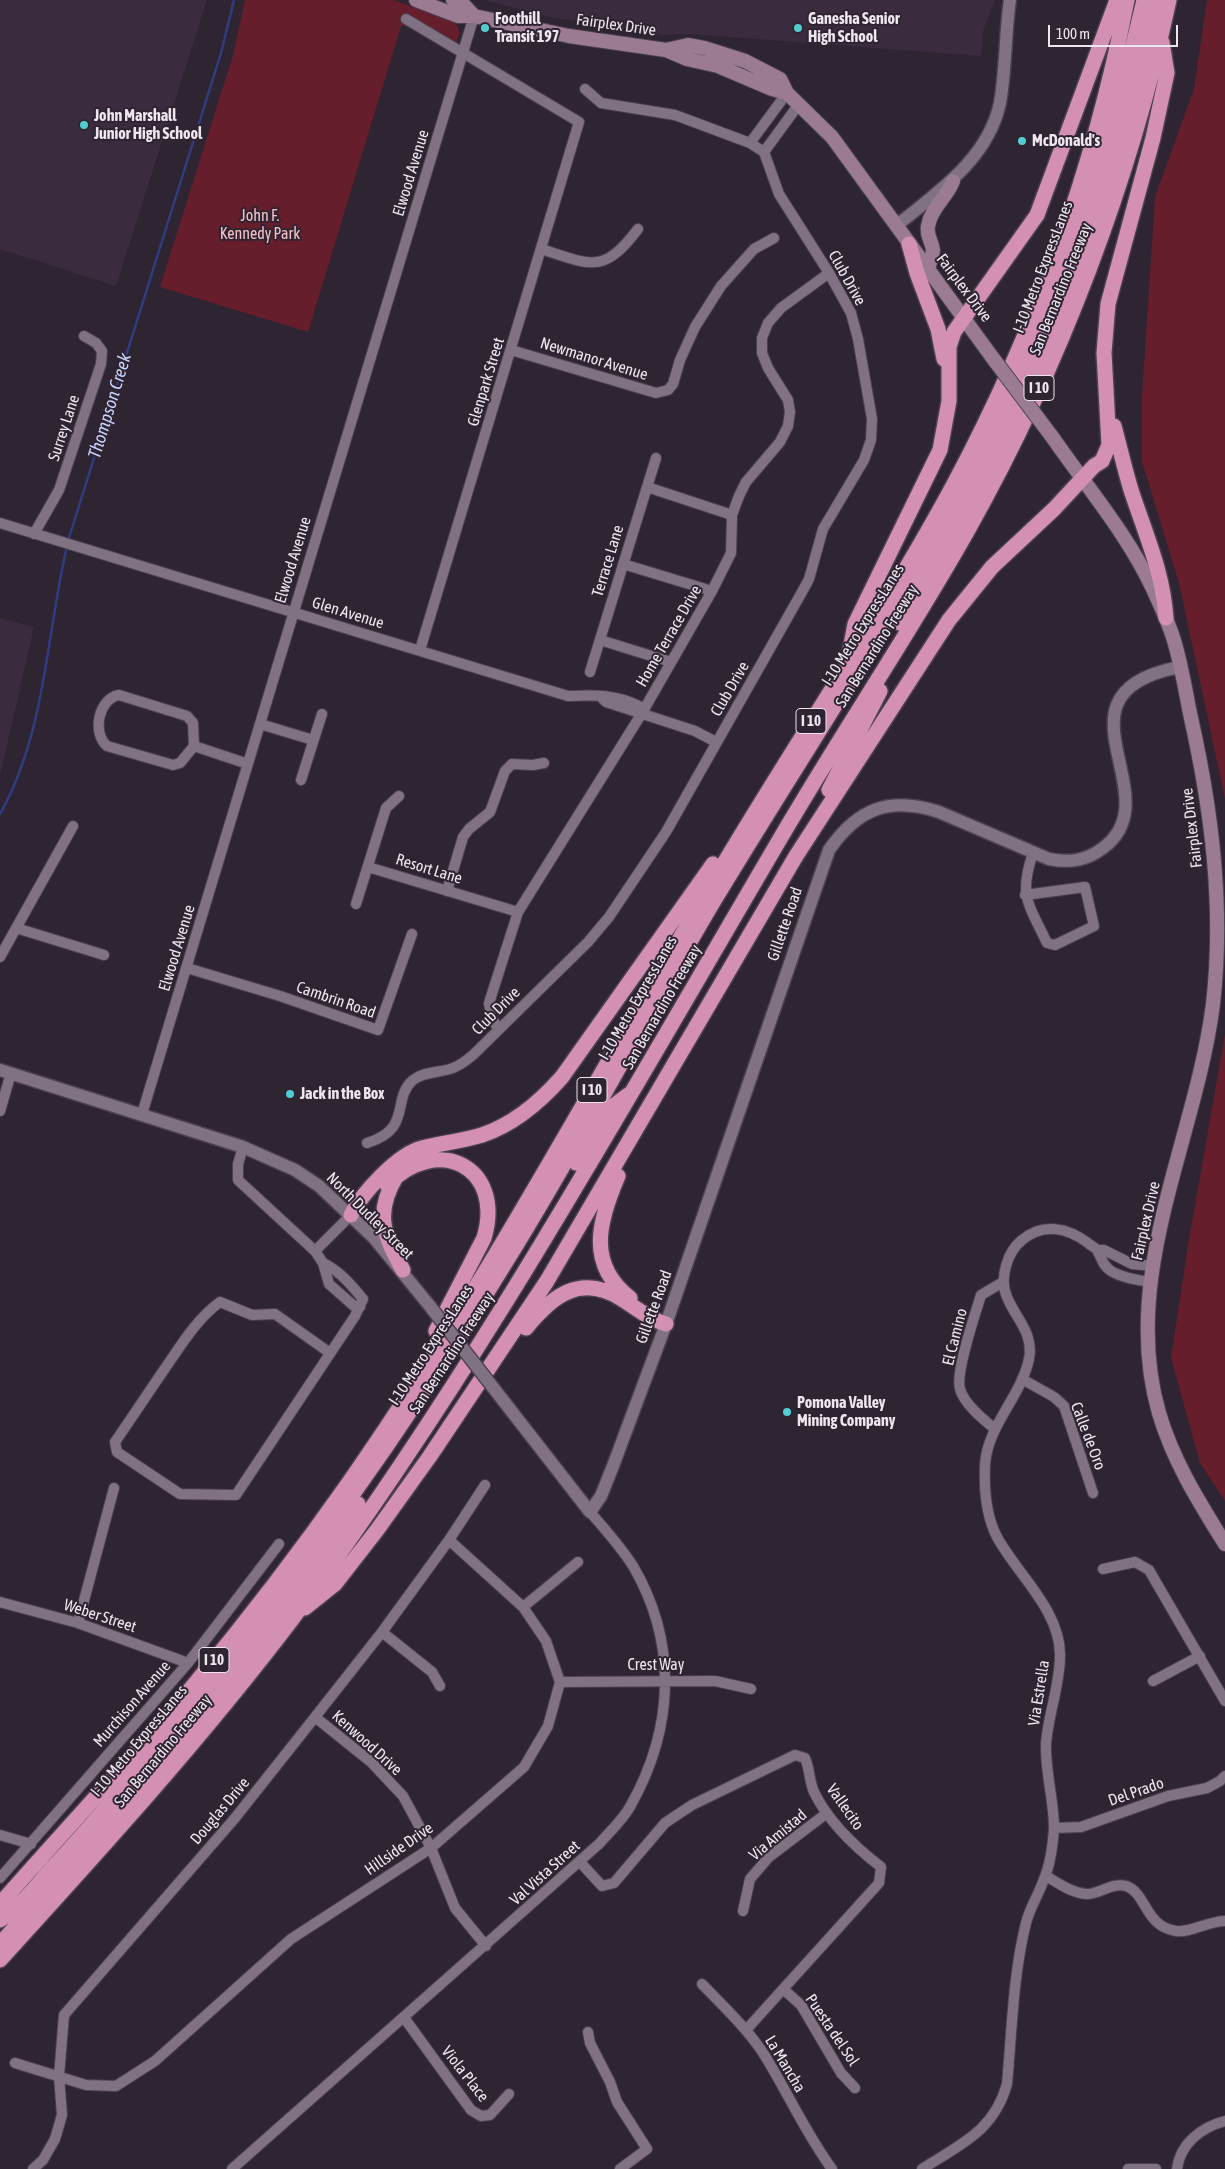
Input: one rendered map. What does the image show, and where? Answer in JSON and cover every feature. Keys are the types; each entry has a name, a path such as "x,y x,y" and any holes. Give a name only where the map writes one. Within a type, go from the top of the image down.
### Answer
{"highway":[{"path":"848,662 855,624 940,450 949,401 948,347 954,332 1036,215 1117,0"},
{"name":"San Bernardino Freeway","path":"0,1904 194,1685 345,1487 496,1256 671,952 774,779 912,558 956,480 990,414 1026,332 1062,239 1091,151 1116,58 1127,0"},
{"name":"I-10 Metro ExpressLanes","path":"0,1920 10,1913 31,1891 146,1762 214,1681 274,1603 390,1440 516,1245 704,919 789,776 919,569 974,469 1026,360 1066,261 1108,137 1144,0"},
{"name":"I-10 Metro ExpressLanes","path":"857,711 862,685 948,542 982,480 1047,340 1095,216 1130,101 1156,0"},
{"name":"San Bernardino Freeway","path":"0,1960 203,1733 292,1619 430,1420 516,1286 634,1091 808,790 926,600 998,475 1057,348 1105,226 1143,111 1169,0"},
{"path":"292,1619 335,1584 430,1456 474,1392 547,1281 796,856 963,601 992,567 1107,454 1104,353 1108,304 1151,147 1167,73 1161,38"},
{"path":"909,244 917,273 938,329 947,370"},
{"path":"1105,383 1131,491 1158,564 1164,592 1166,618"},
{"path":"796,856 926,600"},
{"path":"350,1215 357,1203 398,1162 410,1153 421,1148 483,1135 518,1118 546,1095 562,1077 774,779"},
{"name":"I-10 Metro ExpressLanes","path":"0,1944 164,1760 232,1676 311,1572 447,1373 608,1110 634,1091"},
{"path":"643,1116 604,1209 600,1228 600,1242 606,1268 621,1291 660,1316 666,1324"},
{"path":"350,1215 363,1210 398,1174 413,1165 430,1159 457,1162 469,1170 478,1180 490,1207 489,1221 484,1238 404,1398"},
{"path":"398,1174 387,1194 383,1227 386,1240 403,1270"},
{"path":"474,1392 542,1308 565,1292 590,1288 604,1291 619,1297 656,1321 666,1324"}],"main road":[{"name":"Fairplex Drive","path":"416,0 458,16 474,16 569,36 666,50 687,59 718,66 772,89 787,92 832,138 1082,479 1136,556 1166,618 1175,643 1201,764 1212,833 1217,899 1217,950 1213,1004 1202,1070 1160,1233 1151,1282 1149,1343 1151,1371 1159,1411 1184,1476 1225,1544"},
{"name":"Fairplex Drive","path":"453,0 463,4 474,16"},
{"path":"928,269 933,250 928,238 928,226 933,212 949,190 952,181"}],"street":[{"path":"896,226 952,181 980,147 994,120 1003,80 1010,0"},
{"name":"Elwood Avenue","path":"142,1114 474,16"},
{"path":"406,19 463,54"},
{"name":"Glenpark Street","path":"420,650 579,122 463,54"},
{"path":"585,89 601,103 675,116 750,142 764,152 799,104"},
{"path":"750,142 787,92"},
{"name":"Club Drive","path":"367,1143 378,1140 388,1133 397,1122 411,1082 419,1076 453,1068 463,1062 600,930 666,832 802,592 812,568 823,528 864,460 871,440 872,419 851,312 829,272 779,194 764,152"},
{"path":"541,249 585,263 600,263 613,257 638,229"},
{"name":"Newmanor Avenue","path":"511,350 656,394 668,390 673,384 680,360 695,327 722,286 754,249 774,238"},
{"name":"Home Terrace Drive","path":"498,1029 491,1016 489,1003 518,912 642,713 712,591 731,554 732,515 746,482 780,442 788,426 790,412 788,400 762,352 762,338 768,323 781,308 829,272"},
{"name":"Surrey Lane","path":"34,534 59,490 101,364 102,351 96,343 84,336"},
{"name":"Terrace Lane","path":"590,672 656,458"},
{"path":"646,487 732,515"},
{"name":"Glen Avenue","path":"0,524 568,696 601,696 606,702 639,706 642,713 659,721 695,731 716,742"},
{"path":"623,564 712,591"},
{"path":"600,640 671,662"},
{"name":"Gillette Road","path":"590,1512 600,1496 613,1466 666,1324 828,850 840,833 854,819 869,811 893,805 920,806 1033,853 1064,862 1080,860 1095,855 1107,846 1116,834 1127,808 1126,791 1113,732 1116,710 1128,688 1141,677 1180,667"},
{"path":"119,694 188,716 193,724 194,746 180,763 173,765 107,746 100,740 98,732 104,702 110,696 119,694"},
{"path":"301,780 322,714"},
{"path":"260,724 314,740"},
{"path":"194,746 248,764"},
{"path":"447,890 463,837 469,829 490,812 496,800 505,771 512,764 533,765 544,763"},
{"path":"356,904 386,808 398,796"},
{"path":"0,957 73,826"},
{"path":"1025,895 1085,886 1094,926 1055,944 1047,943 1025,895 1024,886 1033,853"},
{"name":"Resort Lane","path":"368,867 518,912"},
{"path":"16,928 104,956"},
{"name":"Cambrin Road","path":"187,968 280,996 378,1030 412,934"},
{"path":"0,1111 5,1072"},
{"name":"North Dudley Street","path":"5,1072 243,1147 295,1170 319,1186 403,1270 590,1512"},
{"path":"243,1147 238,1164 238,1180 315,1251 323,1263 326,1278 334,1289 354,1306 360,1307"},
{"path":"315,1251 350,1215"},
{"path":"1003,1282 1008,1261 1014,1248 1020,1241 1038,1230 1048,1228 1069,1231 1097,1250 1105,1266 1115,1273 1127,1278 1151,1282"},
{"path":"1097,1250 1104,1250 1132,1264 1154,1266"},
{"path":"1115,1273 1121,1260"},
{"path":"323,1263 336,1269 363,1299 360,1307 330,1353 236,1495 180,1494 118,1452 116,1442 146,1397 194,1327 208,1310 220,1302 252,1315 275,1314 330,1353"},
{"path":"334,1289 345,1280"},
{"name":"Via Estrella","path":"922,2169 972,2137 989,2122 1001,2104 1007,2084 1020,1952 1027,1919 1046,1876 1054,1828 1046,1745 1060,1655 1055,1630 1046,1610 996,1536 988,1511 985,1488 985,1462 995,1429 1022,1379 1029,1358 1029,1342 1024,1324 1006,1296 1003,1282"},
{"name":"El Camino","path":"995,1429 977,1414 960,1389 960,1372 981,1295 1003,1282"},
{"name":"Calle de Oro","path":"1022,1379 1054,1396 1064,1406 1093,1493"},
{"name":"Douglas Drive","path":"33,2169 43,2160 55,2139 62,2115 59,2076 64,2015 235,1818 382,1632 449,1540 485,1485"},
{"path":"78,1623 114,1488"},
{"name":"Val Vista Street","path":"232,2169 405,2019 580,1862 600,1843 634,1799 649,1767 662,1725 666,1679 661,1641 650,1601 632,1566 590,1512"},
{"path":"449,1540 523,1607 546,1641 560,1682"},
{"name":"Murchison Avenue","path":"0,1878 188,1663 279,1544"},
{"path":"523,1607 578,1562"},
{"path":"1103,1570 1135,1562 1149,1570 1225,1701"},
{"name":"Weber Street","path":"0,1602 78,1623 188,1663"},
{"path":"382,1632 432,1672 440,1686"},
{"path":"1153,1681 1200,1656"},
{"name":"Crest Way","path":"560,1682 666,1679 715,1681 751,1688"},
{"name":"Hillside Drive","path":"15,2063 86,2085 116,2086 155,2062 290,1939 430,1848 524,1767 548,1726 560,1682"},
{"name":"Kenwood Drive","path":"315,1717 371,1762 403,1796 430,1848 455,1908 486,1946"},
{"name":"Vallecito","path":"580,1862 602,1886 614,1883 665,1823 692,1805 795,1755 805,1758 810,1768 813,1790 828,1813 853,1846 881,1867 879,1883 746,2030"},
{"name":"Del Prado","path":"1054,1828 1080,1827 1168,1796 1207,1788 1225,1776"},
{"name":"Via Amistad","path":"743,1910 750,1879 769,1857 828,1813"},
{"path":"0,1835 31,1844"},
{"path":"1046,1876 1075,1892 1086,1894 1124,1886 1132,1889 1152,1919 1176,1931 1188,1930 1208,1922 1225,1922"},
{"name":"La Mancha","path":"702,1984 746,2030 764,2055 820,2152 832,2169"},
{"name":"Puesta del Sol","path":"783,1990 801,2005 841,2073 855,2088"},
{"name":"Viola Place","path":"405,2019 471,2110 481,2116 490,2114 509,2094"},
{"path":"588,2032 590,2043 610,2082 616,2102 647,2149 620,2169"},
{"path":"1177,2169 1178,2158 1195,2135 1214,2124 1225,2122"},
{"path":"1128,2169 1156,2169"}],"shaded area":[{"name":"John Marshall Junior High School","path":"0,0 207,0 116,286 0,249"},
{"name":"Ganesha Senior High School","path":"484,0 995,0 983,31 981,56 690,34 663,35 550,17"},
{"path":"0,618 34,627 0,776"}],"green space":[{"name":"John F. Kennedy Park","path":"245,0 394,0 458,26 459,34 452,54 407,25 401,26 308,332 160,287 233,55"},
{"path":"1207,0 1225,0 1225,799 1179,583 1142,462 1142,396 1155,197 1194,89"},
{"path":"1225,1034 1225,1501 1200,1463 1171,1358 1188,1245"}],"waterway":[{"name":"Thompson Creek","path":"68,541 221,53 234,0"},
{"name":"Thompson Creek","path":"0,814 15,783 36,717 67,546"}],"place":[{"name":"Foothill Transit 197","path":"485,28"},
{"name":"Ganesha Senior High School","path":"798,28"},
{"name":"John Marshall Junior High School","path":"84,125"},
{"name":"McDonald's","path":"1022,141"},
{"name":"Jack in the Box","path":"290,1094"},
{"name":"Pomona Valley Mining Company","path":"787,1412"}]}
